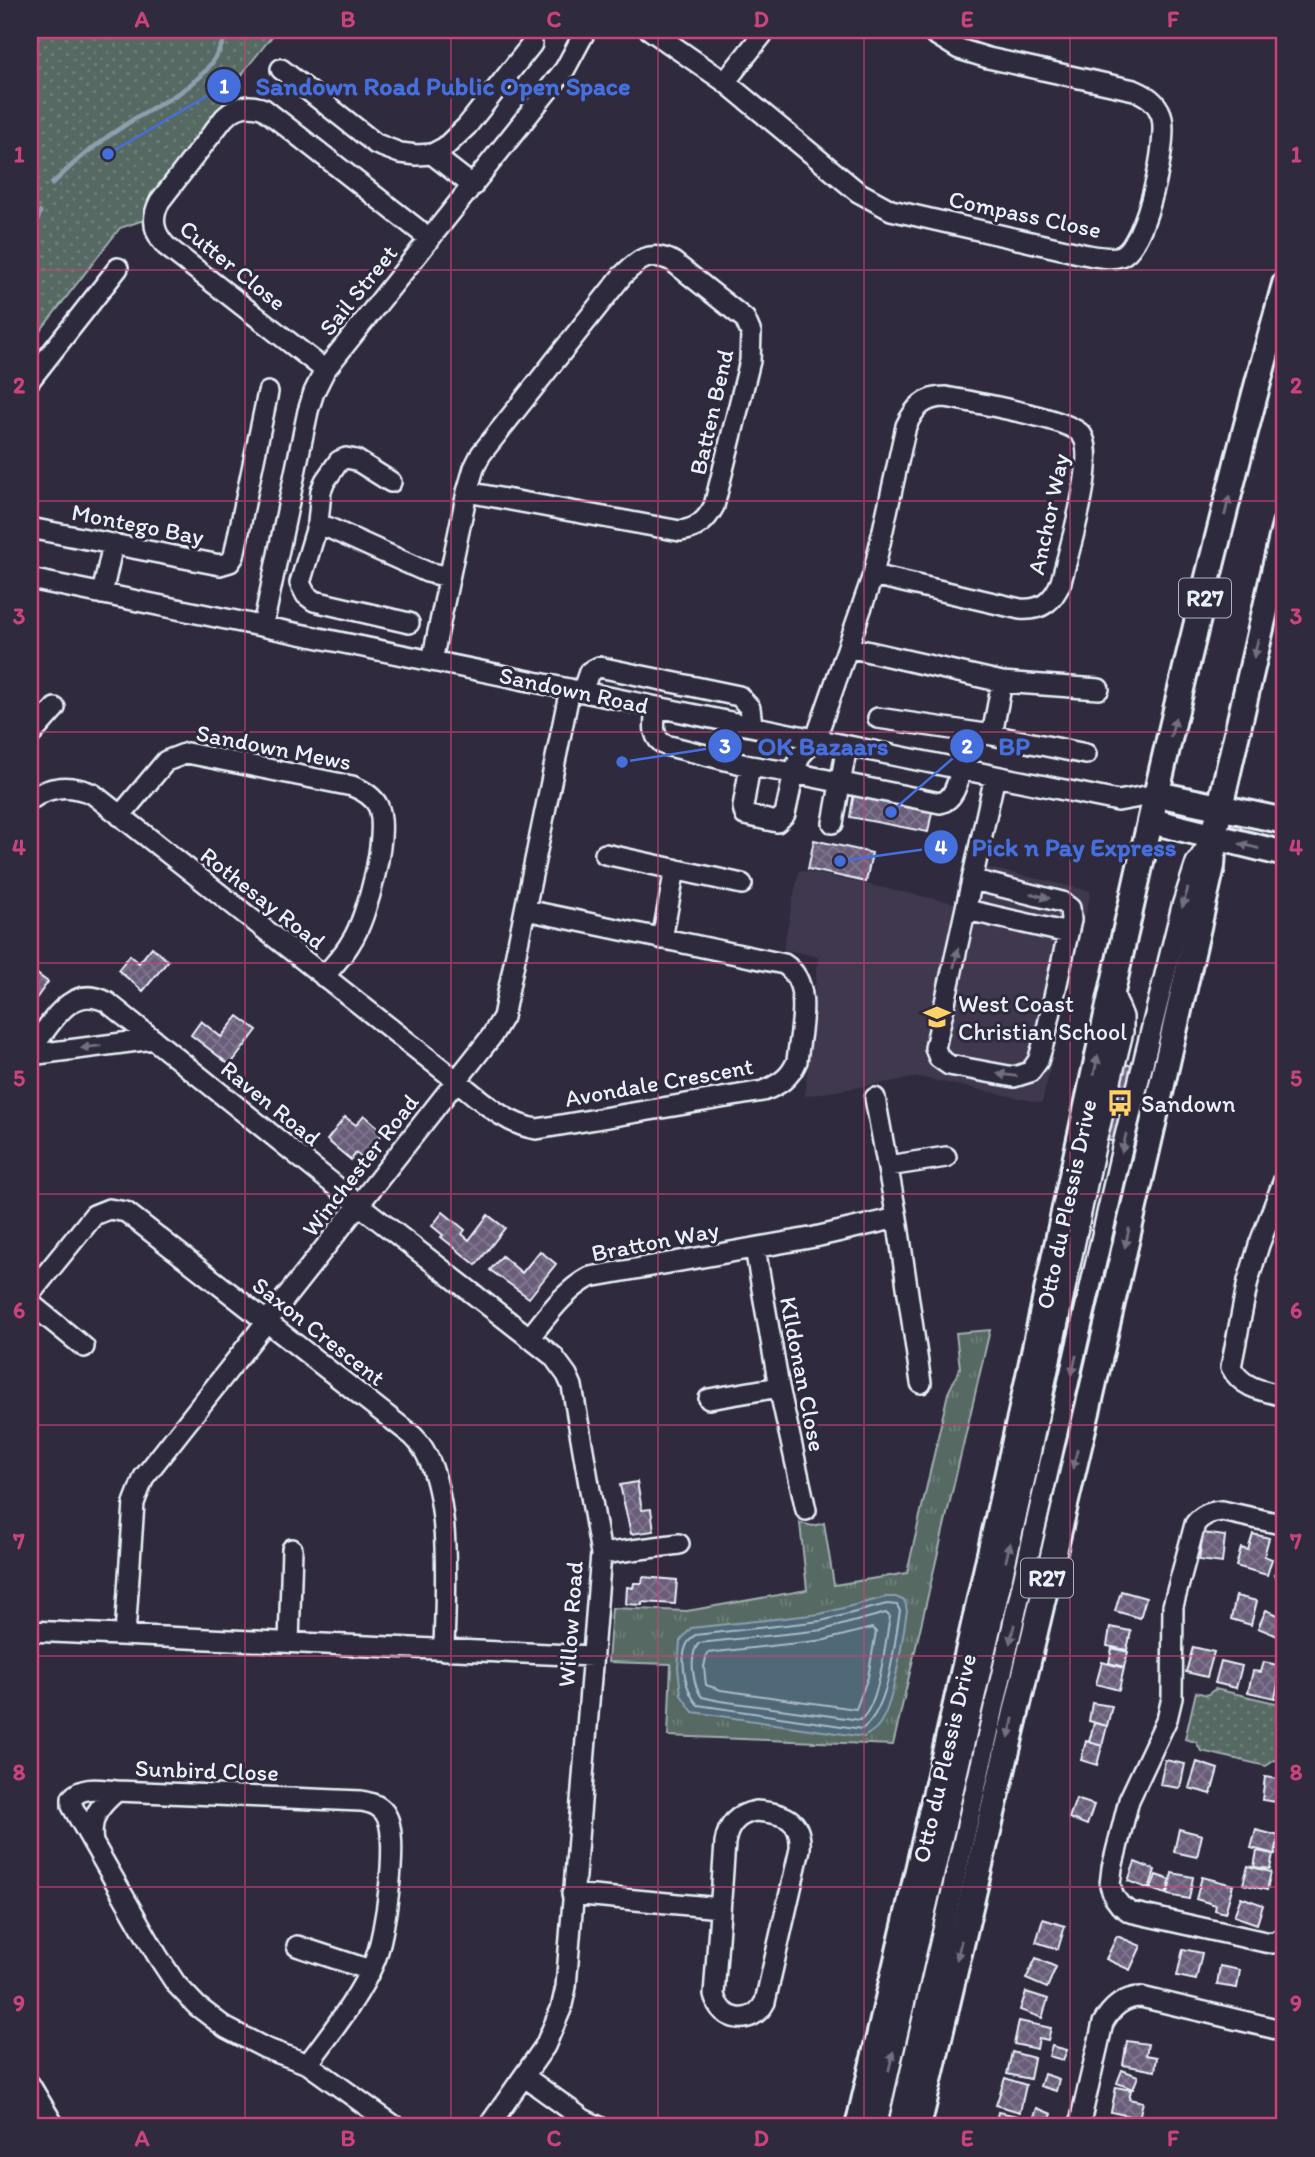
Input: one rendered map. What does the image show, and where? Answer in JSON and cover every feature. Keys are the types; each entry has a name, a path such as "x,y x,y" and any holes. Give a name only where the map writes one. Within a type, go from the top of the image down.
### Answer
{"main road":[{"name":"Otto du Plessis Drive","path":"858,2127 971,1640 1157,794 1253,402 1285,284"},
{"name":"R27","path":"918,2127 1212,866 1220,807 1285,524"},
{"name":"Sandown Road","path":"1157,794 1285,821"},
{"name":"Sandown Road","path":"1151,821 1285,854"}],"street":[{"name":"Sail Street","path":"263,626 308,411 325,370 565,69 586,30"},
{"name":"Compass Close","path":"650,30 725,82 858,192 891,210 1083,254 1114,257 1129,251 1141,233 1149,210 1163,142 1163,121 1154,102 1147,95 1134,90 958,49 928,30"},
{"path":"725,82 766,30"},
{"path":"432,155 445,147 467,126 532,44"},
{"path":"281,69 376,144 400,153 432,155 473,186"},
{"name":"Cutter Close","path":"325,370 166,246 156,232 154,215 160,201 224,118 236,108 244,106 264,109 430,239"},
{"name":"Batten Bend","path":"432,662 467,492 474,468 481,454 622,276 634,264 652,256 662,256 745,319 751,333 750,360 714,506 699,526 680,531 467,492"},
{"path":"30,380 118,268"},
{"name":"Montego Bay","path":"30,528 220,565 230,562 234,556 268,392"},
{"name":"Anchor Way","path":"750,766 743,807 745,814 748,817 777,822 785,814 800,756 816,738 873,575 906,426 912,413 925,400 946,397 1060,422 1081,433 1087,447 1086,477 1061,582 1049,602 1037,608 1020,609 873,575"},
{"path":"391,482 356,460 346,458 338,461 321,491 318,523 300,578 301,587 306,595 319,602 409,623"},
{"path":"318,523 426,572 449,577"},
{"path":"102,594 113,544"},
{"name":"Sandown Road","path":"30,579 1118,801 1151,821"},
{"path":"848,647 1002,682 1099,689"},
{"path":"576,691 595,668 650,678 739,696 748,704 752,713 752,725"},
{"path":"650,678 654,735 659,742 691,753 942,803 948,800 952,793 961,769"},
{"path":"992,735 1002,682"},
{"name":"Winchester Road","path":"125,1635 134,1503 139,1486 358,1204 457,1082 503,1017 576,691"},
{"path":"717,720 721,692"},
{"path":"30,736 55,708"},
{"path":"878,718 992,735 1086,754"},
{"path":"833,823 847,746"},
{"name":"Sandown Mews","path":"120,816 166,761 187,753 352,786 367,793 377,805 382,832 367,908 351,942 324,977"},
{"path":"974,880 1067,904 1072,913 1045,1038 1033,1069 1014,1077 949,1065 939,1058 935,1048 995,776"},
{"name":"Rothesay Road","path":"30,800 50,789 71,787 93,794 457,1082"},
{"name":"Sandown Road","path":"1118,801 1157,794"},
{"path":"898,2127 1122,1149 1182,906 1196,863 1214,837"},
{"path":"605,854 741,884"},
{"path":"662,939 675,870"},
{"path":"967,909 1068,933"},
{"name":"Avondale Crescent","path":"457,1082 511,1121 523,1127 537,1129 762,1091 787,1078 797,1061 803,992 801,982 793,971 779,961 526,910"},
{"path":"876,2127 1019,1505 1096,1142 1123,1032 1123,1017 1112,990"},
{"name":"Raven Road","path":"30,1053 67,1004 86,995 107,1002 358,1204"},
{"name":"Raven Road","path":"30,1053 153,1039"},
{"path":"875,1098 897,1218 922,1383"},
{"path":"888,1166 946,1157"},
{"path":"1285,1178 1248,1281 1231,1367 1236,1377 1244,1384 1285,1395"},
{"name":"Willow Road","path":"358,1204 561,1365 572,1386 601,1554 568,1965 561,2009 545,2046 488,2127"},
{"name":"Saxon Crescent","path":"30,1294 94,1215 101,1211 118,1209 134,1217 413,1436 432,1462 436,1481 446,1552 444,1650"},
{"name":"Bratton Way","path":"529,1338 561,1298 575,1285 590,1277 815,1237 897,1218"},
{"name":"KIldonan Close","path":"755,1248 779,1387 806,1510"},
{"path":"30,1303 84,1347"},
{"path":"709,1399 779,1387"},
{"path":"1285,1525 1222,1511 1212,1511 1200,1517 1195,1524 1173,1606 1172,1698 1167,1719 1129,1800 1110,1885 1120,1905 1130,1912 1265,1942 1273,1943 1285,1936"},
{"path":"601,1554 679,1544"},
{"path":"289,1642 292,1549"},
{"path":"30,1631 593,1656"},
{"path":"117,1791 85,1789 72,1798 72,1806 176,1984 197,2006 226,2028 265,2048 308,2064 396,2127"},
{"name":"Sunbird Close","path":"93,1843 95,1814 117,1791 361,1801 379,1807 387,1816 392,1831 382,1937 359,1991 308,2064"},
{"path":"756,1811 777,1812 790,1819 799,1832 800,1849 765,2002 758,2013 746,2018 739,2019 725,2014 719,2009 714,1996 720,1908 724,1843 733,1822 747,1812 756,1811"},
{"path":"572,1894 720,1908"},
{"path":"297,1946 370,1970"},
{"path":"1079,2127 1103,2024 1113,2009 1127,1999 1141,1997 1285,2031"},
{"path":"525,2077 583,2119 600,2127"},
{"path":"30,2085 55,2127"}],"shaded area":[{"name":"West Coast Christian School","path":"963,862 1091,891 1042,1103 919,1077 805,1096 818,957 783,949 799,870 954,903"}],"green space":[{"path":"30,30 277,30 245,70 223,108 149,200 144,220 120,228 30,344"},
{"path":"990,1330 893,1745 668,1736 671,1664 608,1662 612,1608 687,1611 807,1590 800,1523 813,1526 824,1523 834,1585 907,1573 948,1393 960,1368 956,1333"},
{"path":"1215,1689 1280,1704 1285,1712 1285,1762 1275,1760 1266,1766 1201,1751 1196,1742 1185,1739 1196,1692 1207,1695"}],"water":[{"path":"886,1597 905,1601 907,1611 889,1704 877,1727 864,1737 693,1712 681,1695 678,1668 680,1641 691,1628 820,1614"}],"building":[{"path":"854,792 933,807 928,832 850,817"},
{"path":"814,840 872,853 866,882 808,869"},
{"path":"152,947 168,961 143,991 118,970 130,955 139,963"},
{"path":"33,971 48,982 30,1007 30,976"},
{"path":"238,1016 257,1030 230,1065 191,1035 201,1021 221,1037"},
{"name":"Sandown","path":"1125,1064 1133,1066 1115,1142 1107,1140"},
{"path":"364,1115 384,1132 362,1158 356,1153 351,1160 327,1140 345,1117 356,1125"},
{"path":"443,1212 465,1230 462,1234 469,1240 488,1215 505,1228 476,1265 441,1237 443,1235 432,1226"},
{"path":"540,1251 556,1264 529,1298 490,1270 502,1256 522,1273"},
{"path":"637,1482 642,1510 651,1509 654,1531 631,1534 620,1485"},
{"path":"1203,1533 1225,1536 1222,1563 1199,1560"},
{"path":"1253,1534 1269,1538 1264,1556 1272,1559 1267,1575 1236,1566 1241,1548 1248,1550"},
{"path":"1285,1567 1285,1591 1274,1574"},
{"path":"643,1577 677,1580 675,1604 626,1604 627,1587 633,1588 634,1583 642,1583"},
{"path":"1121,1591 1146,1598 1140,1618 1115,1611"},
{"path":"1236,1596 1257,1601 1251,1625 1231,1619"},
{"path":"1266,1610 1285,1618 1285,1639 1258,1628"},
{"path":"1110,1627 1131,1631 1127,1650 1107,1646"},
{"path":"1193,1647 1214,1652 1207,1677 1186,1672"},
{"path":"1112,1648 1128,1652 1124,1667 1109,1663"},
{"path":"1221,1661 1242,1666 1236,1688 1215,1683"},
{"path":"1102,1662 1124,1668 1119,1690 1096,1684"},
{"path":"1264,1662 1282,1666 1275,1698 1248,1692 1253,1671 1261,1672"},
{"path":"1092,1703 1112,1706 1107,1726 1089,1721"},
{"path":"1094,1723 1107,1726 1102,1746 1089,1742"},
{"path":"1086,1741 1102,1746 1097,1765 1081,1760"},
{"path":"1165,1760 1185,1764 1180,1788 1160,1785"},
{"path":"1197,1762 1218,1769 1211,1794 1189,1788"},
{"path":"1265,1777 1285,1780 1285,1803 1262,1800"},
{"path":"1076,1799 1094,1805 1087,1825 1069,1818"},
{"path":"1179,1829 1202,1835 1197,1857 1174,1852"},
{"path":"1256,1830 1279,1836 1275,1854 1251,1848"},
{"path":"1257,1851 1273,1854 1270,1869 1254,1867"},
{"path":"1135,1862 1155,1870 1149,1889 1128,1881"},
{"path":"1248,1866 1271,1872 1267,1890 1243,1884"},
{"path":"1172,1873 1193,1877 1189,1899 1168,1895"},
{"path":"1156,1875 1171,1880 1166,1894 1151,1889"},
{"path":"1202,1877 1233,1885 1225,1913 1215,1910 1216,1905 1196,1899"},
{"path":"1241,1897 1263,1905 1257,1924 1234,1916"},
{"path":"1043,1919 1065,1926 1058,1949 1036,1942"},
{"path":"1117,1936 1141,1946 1130,1970 1106,1959"},
{"path":"1183,1949 1202,1953 1196,1980 1177,1976"},
{"path":"1036,1958 1056,1967 1047,1988 1026,1979"},
{"path":"1220,1966 1240,1970 1237,1988 1217,1985"},
{"path":"1026,1992 1048,1999 1042,2018 1020,2010"},
{"path":"1019,2021 1051,2028 1048,2040 1039,2038 1037,2049 1014,2044"},
{"path":"1127,2041 1148,2044 1146,2055 1157,2057 1155,2071 1123,2065"},
{"path":"1052,2046 1067,2050 1063,2060 1049,2056"},
{"path":"1012,2052 1034,2058 1030,2079 1007,2074"},
{"path":"1122,2070 1138,2076 1133,2089 1117,2083"},
{"path":"1044,2074 1059,2079 1056,2091 1040,2086"},
{"path":"1005,2078 1026,2085 1020,2112 996,2105"},
{"path":"1116,2087 1131,2090 1129,2099 1143,2102 1139,2118 1111,2112"},
{"path":"1037,2108 1052,2114 1047,2127 1031,2125"},
{"path":"998,2112 1018,2116 1016,2127 995,2127"},
{"path":"1110,2118 1129,2121 1128,2127 1108,2127"}],"waterway":[{"path":"52,184 108,137 188,87 211,64 227,30"},
{"path":"30,242 40,212"}],"place":[{"name":"Sandown Road Public Open Space","path":"108,154"},
{"name":"OK Bazaars","path":"622,762"},
{"name":"BP","path":"891,812"},
{"name":"Pick n Pay Express","path":"840,861"},
{"name":"West Coast Christian School","path":"937,1017"},
{"name":"Sandown","path":"1120,1103"}]}
